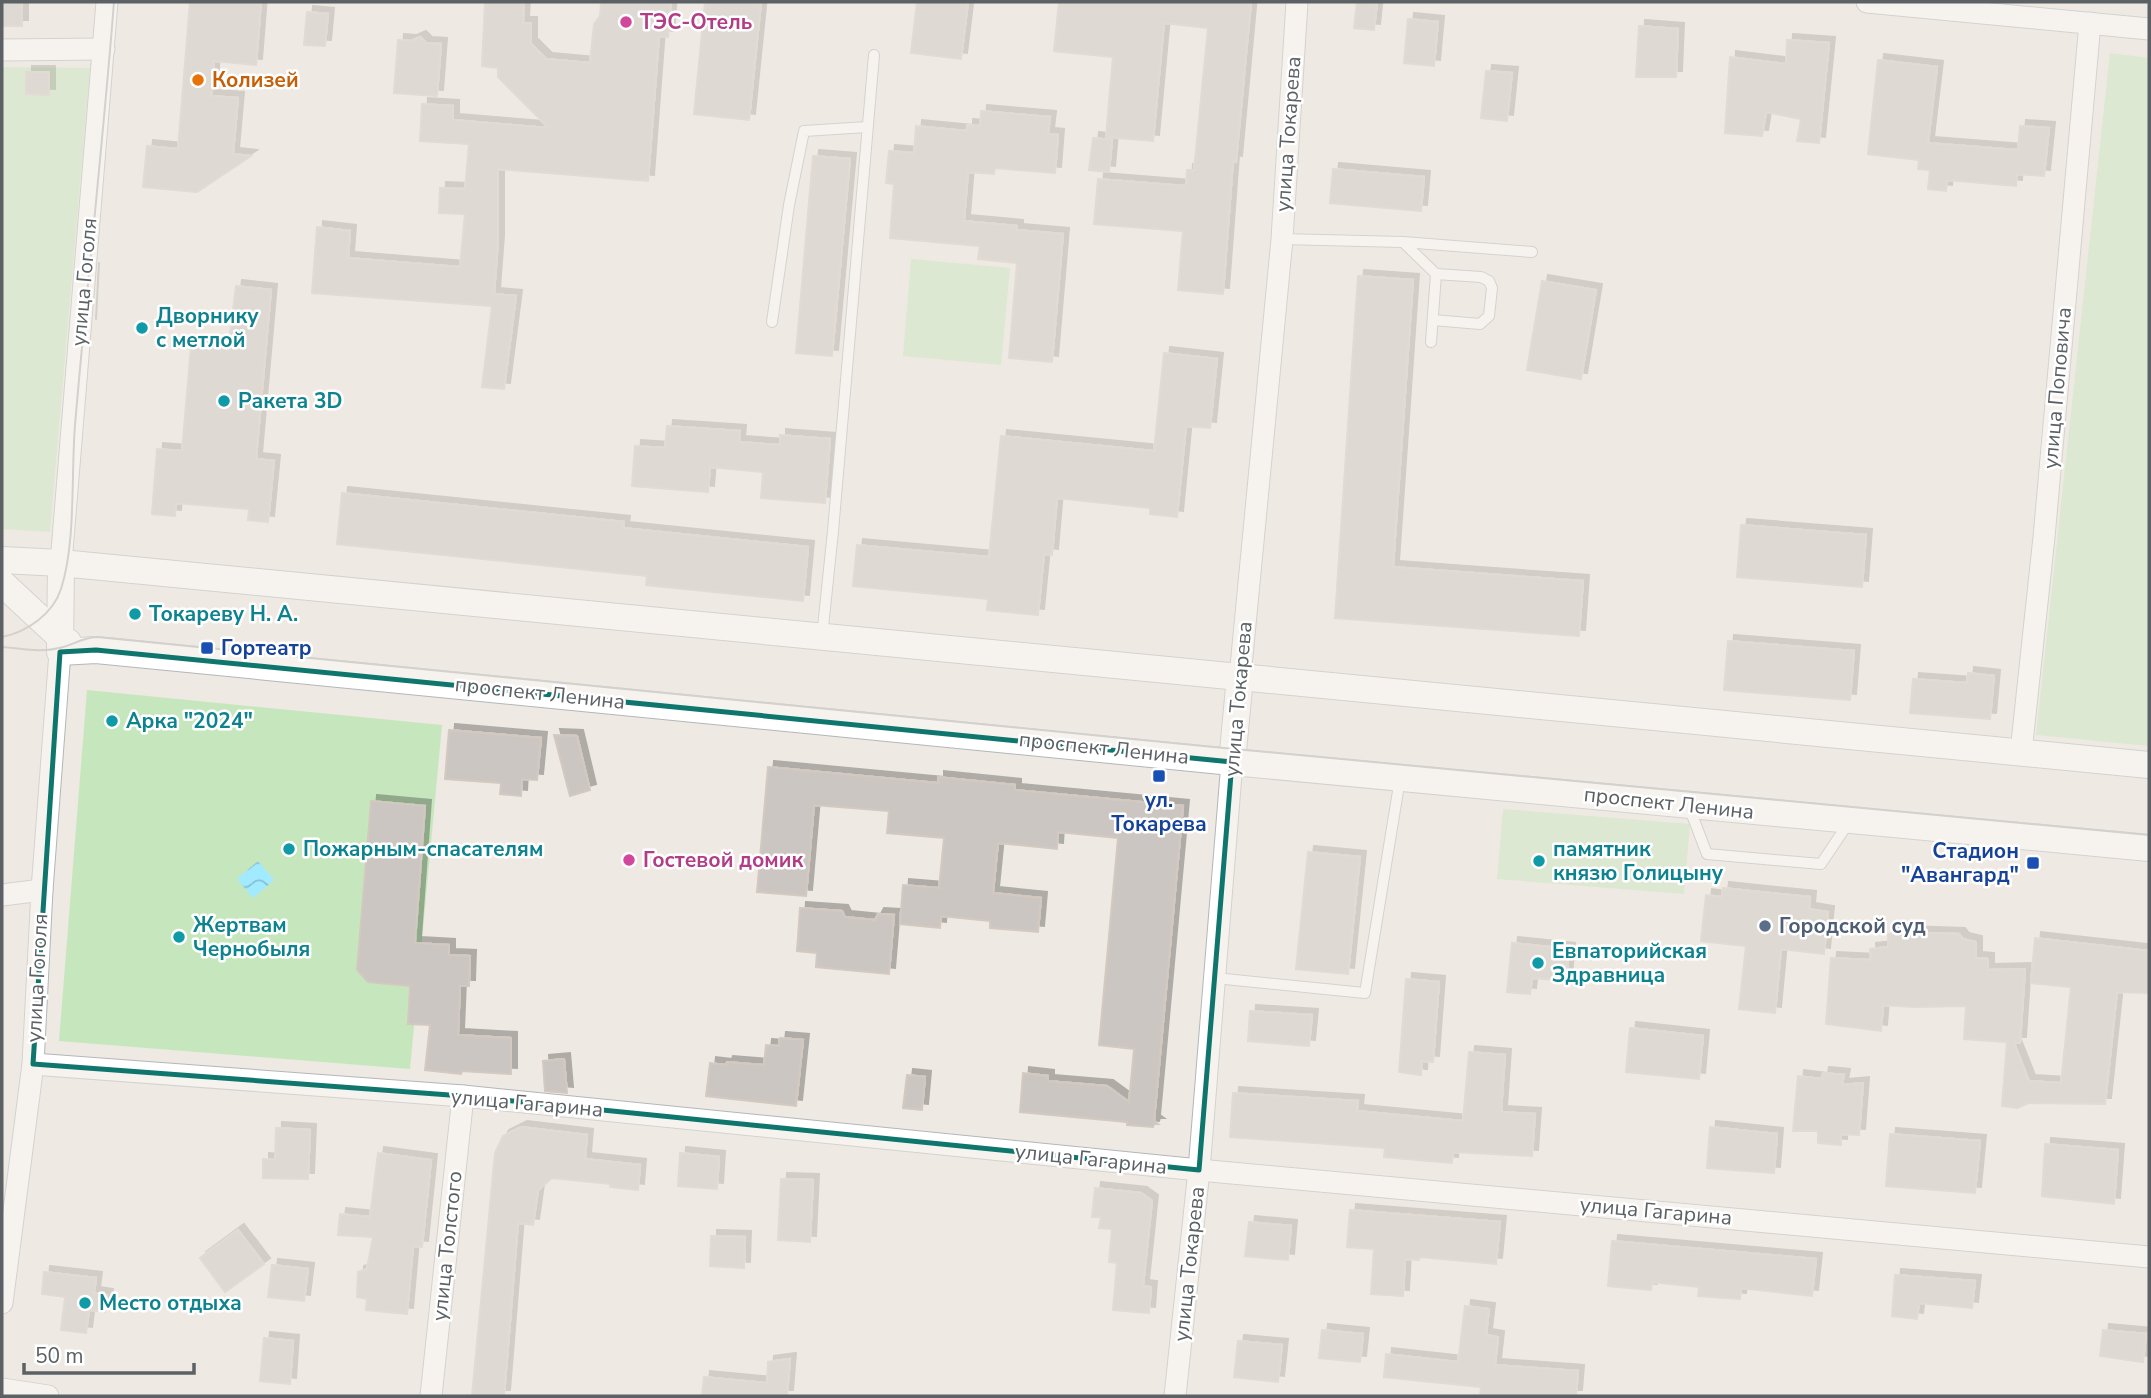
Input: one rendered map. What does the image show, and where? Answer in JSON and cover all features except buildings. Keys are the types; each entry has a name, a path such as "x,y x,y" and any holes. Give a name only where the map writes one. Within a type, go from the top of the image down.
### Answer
{"street":[{"name":"улица Гоголя","path":"61,563 107,2"},
{"name":"улица Токарева","path":"1175,1396 1199,1170 1231,762 1282,239 1297,2"},
{"path":"1867,2 2149,29"},
{"name":"улица Поповича","path":"2021,752 2044,537 2090,23"},
{"path":"2,50 104,50"},
{"path":"2,560 61,563 2149,765"},
{"path":"60,645 61,563"},
{"path":"2,583 60,645"},
{"name":"проспект Ленина","path":"60,645 71,643 96,650 1231,762 2149,848"},
{"name":"улица Гоголя","path":"2,1303 33,1064 42,890 60,645"},
{"path":"2,895 42,890"},
{"name":"улица Гагарина","path":"33,1064 463,1097 1199,1170 2149,1257"},
{"name":"улица Толстого","path":"431,1396 463,1097"},
{"path":"2,1389 48,1396"}],"lane":[{"path":"822,637 874,55"},
{"path":"772,322 789,205 804,131 867,127"},
{"path":"1282,239 1403,242 1532,253"},
{"path":"1403,242 1436,274 1481,277 1489,281 1492,288 1489,316 1480,324 1433,320"},
{"path":"1431,342 1436,274"},
{"path":"1215,978 1365,993 1400,776"},
{"path":"1688,805 1707,854 1821,864 1850,820"}],"highlighted area":[{"path":"96,650 1232,762 1199,1170 463,1096 33,1064 60,652"}],"green space":[{"path":"2110,53 2149,58 2149,746 2036,735"},
{"path":"2,67 90,68 50,532 2,529"},
{"path":"911,259 1010,268 1001,365 903,356"},
{"path":"87,690 442,725 410,1069 59,1041"},
{"path":"1503,809 1690,824 1684,894 1497,879"}],"water":[{"path":"258,861 274,880 253,898 237,879"}],"tram line":[{"path":"2,637 21,631 45,614 57,598 66,571 71,530 75,425 114,2"},
{"path":"96,319 99,263"},
{"path":"2,647 52,649 97,637 1203,746 2149,835"}],"place":[{"name":"ТЭС-Отель","path":"626,22"},
{"name":"Колизей","path":"198,80"},
{"name":"Дворнику с метлой","path":"142,328"},
{"name":"Ракета 3D","path":"224,401"},
{"name":"Токареву Н. А.","path":"135,614"},
{"name":"Гортеатр","path":"207,648"},
{"name":"Арка \"2024\"","path":"112,721"},
{"name":"ул. Токарева","path":"1159,776"},
{"name":"Пожарным-спасателям","path":"289,849"},
{"name":"Гостевой домик","path":"629,860"},
{"name":"памятник князю Голицыну","path":"1539,861"},
{"name":"Стадион \"Авангард\"","path":"2033,863"},
{"name":"Городской суд","path":"1765,926"},
{"name":"Жертвам Чернобыля","path":"179,937"},
{"name":"Евпаторийская Здравница","path":"1538,963"},
{"name":"Место отдыха","path":"85,1303"}]}
